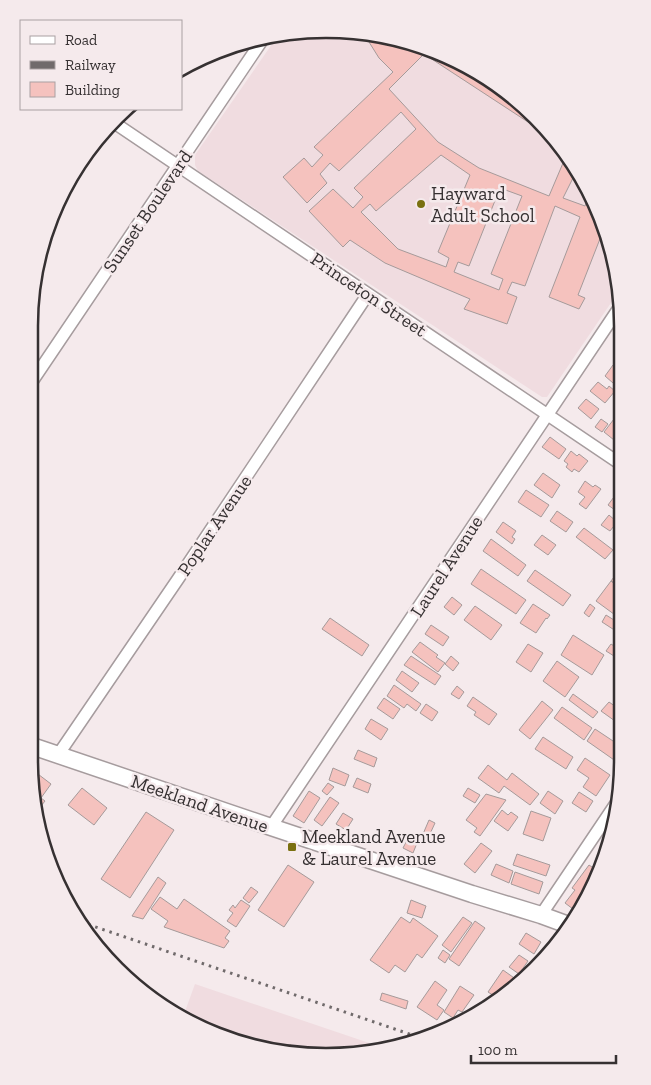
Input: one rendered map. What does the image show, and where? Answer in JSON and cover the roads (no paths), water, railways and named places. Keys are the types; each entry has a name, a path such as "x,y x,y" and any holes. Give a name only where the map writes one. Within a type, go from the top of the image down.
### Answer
{"street":[{"name":"Sunset Boulevard","path":"38,373 259,45"},
{"name":"Princeton Street","path":"119,126 614,460"},
{"name":"Poplar Avenue","path":"58,755 368,294"},
{"name":"Laurel Avenue","path":"271,827 613,316"},
{"name":"Meekland Avenue","path":"38,748 563,923"},
{"path":"541,915 608,815"}],"railway":[{"path":"90,925 411,1034"}],"place":[{"name":"Hayward Adult School","path":"421,204"},
{"name":"Meekland Avenue & Laurel Avenue","path":"292,847"}]}
